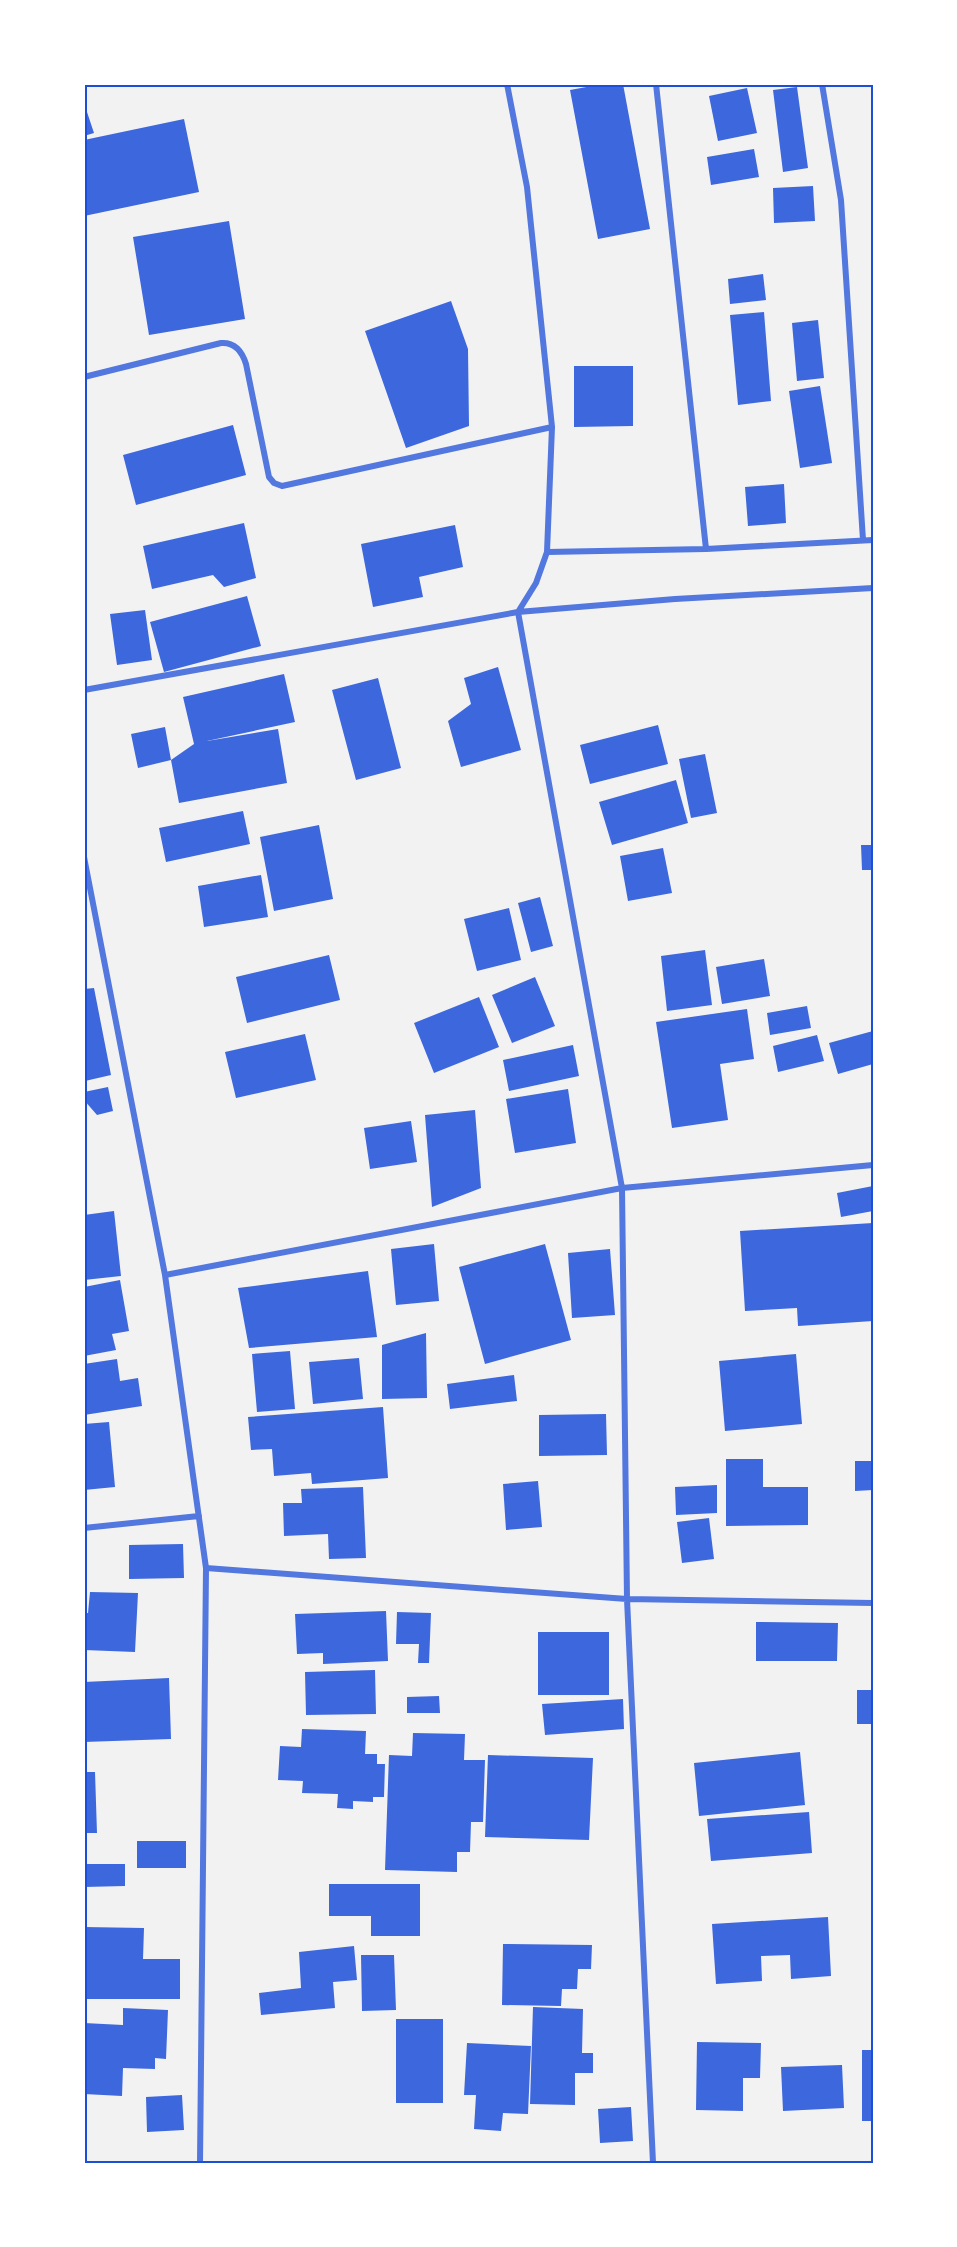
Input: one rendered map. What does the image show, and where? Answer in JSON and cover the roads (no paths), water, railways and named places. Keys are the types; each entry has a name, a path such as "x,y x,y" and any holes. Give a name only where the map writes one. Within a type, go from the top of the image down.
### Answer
{"street":[{"path":"507,84 527,187 552,427 547,552 536,584 518,612 622,1188 627,1599 654,2163"},
{"path":"656,84 706,549"},
{"path":"822,84 842,200 863,540"},
{"path":"84,377 221,343 234,345 241,352 246,364 269,477 274,483 282,486 552,427"},
{"path":"547,552 706,549 873,540"},
{"path":"84,690 518,612 675,598 873,588"},
{"path":"84,857 165,1275 206,1568 200,2163"},
{"path":"84,899 92,898"},
{"path":"165,1275 622,1188 873,1164"},
{"path":"84,1528 199,1516"},
{"path":"206,1568 627,1599 873,1603"}]}
